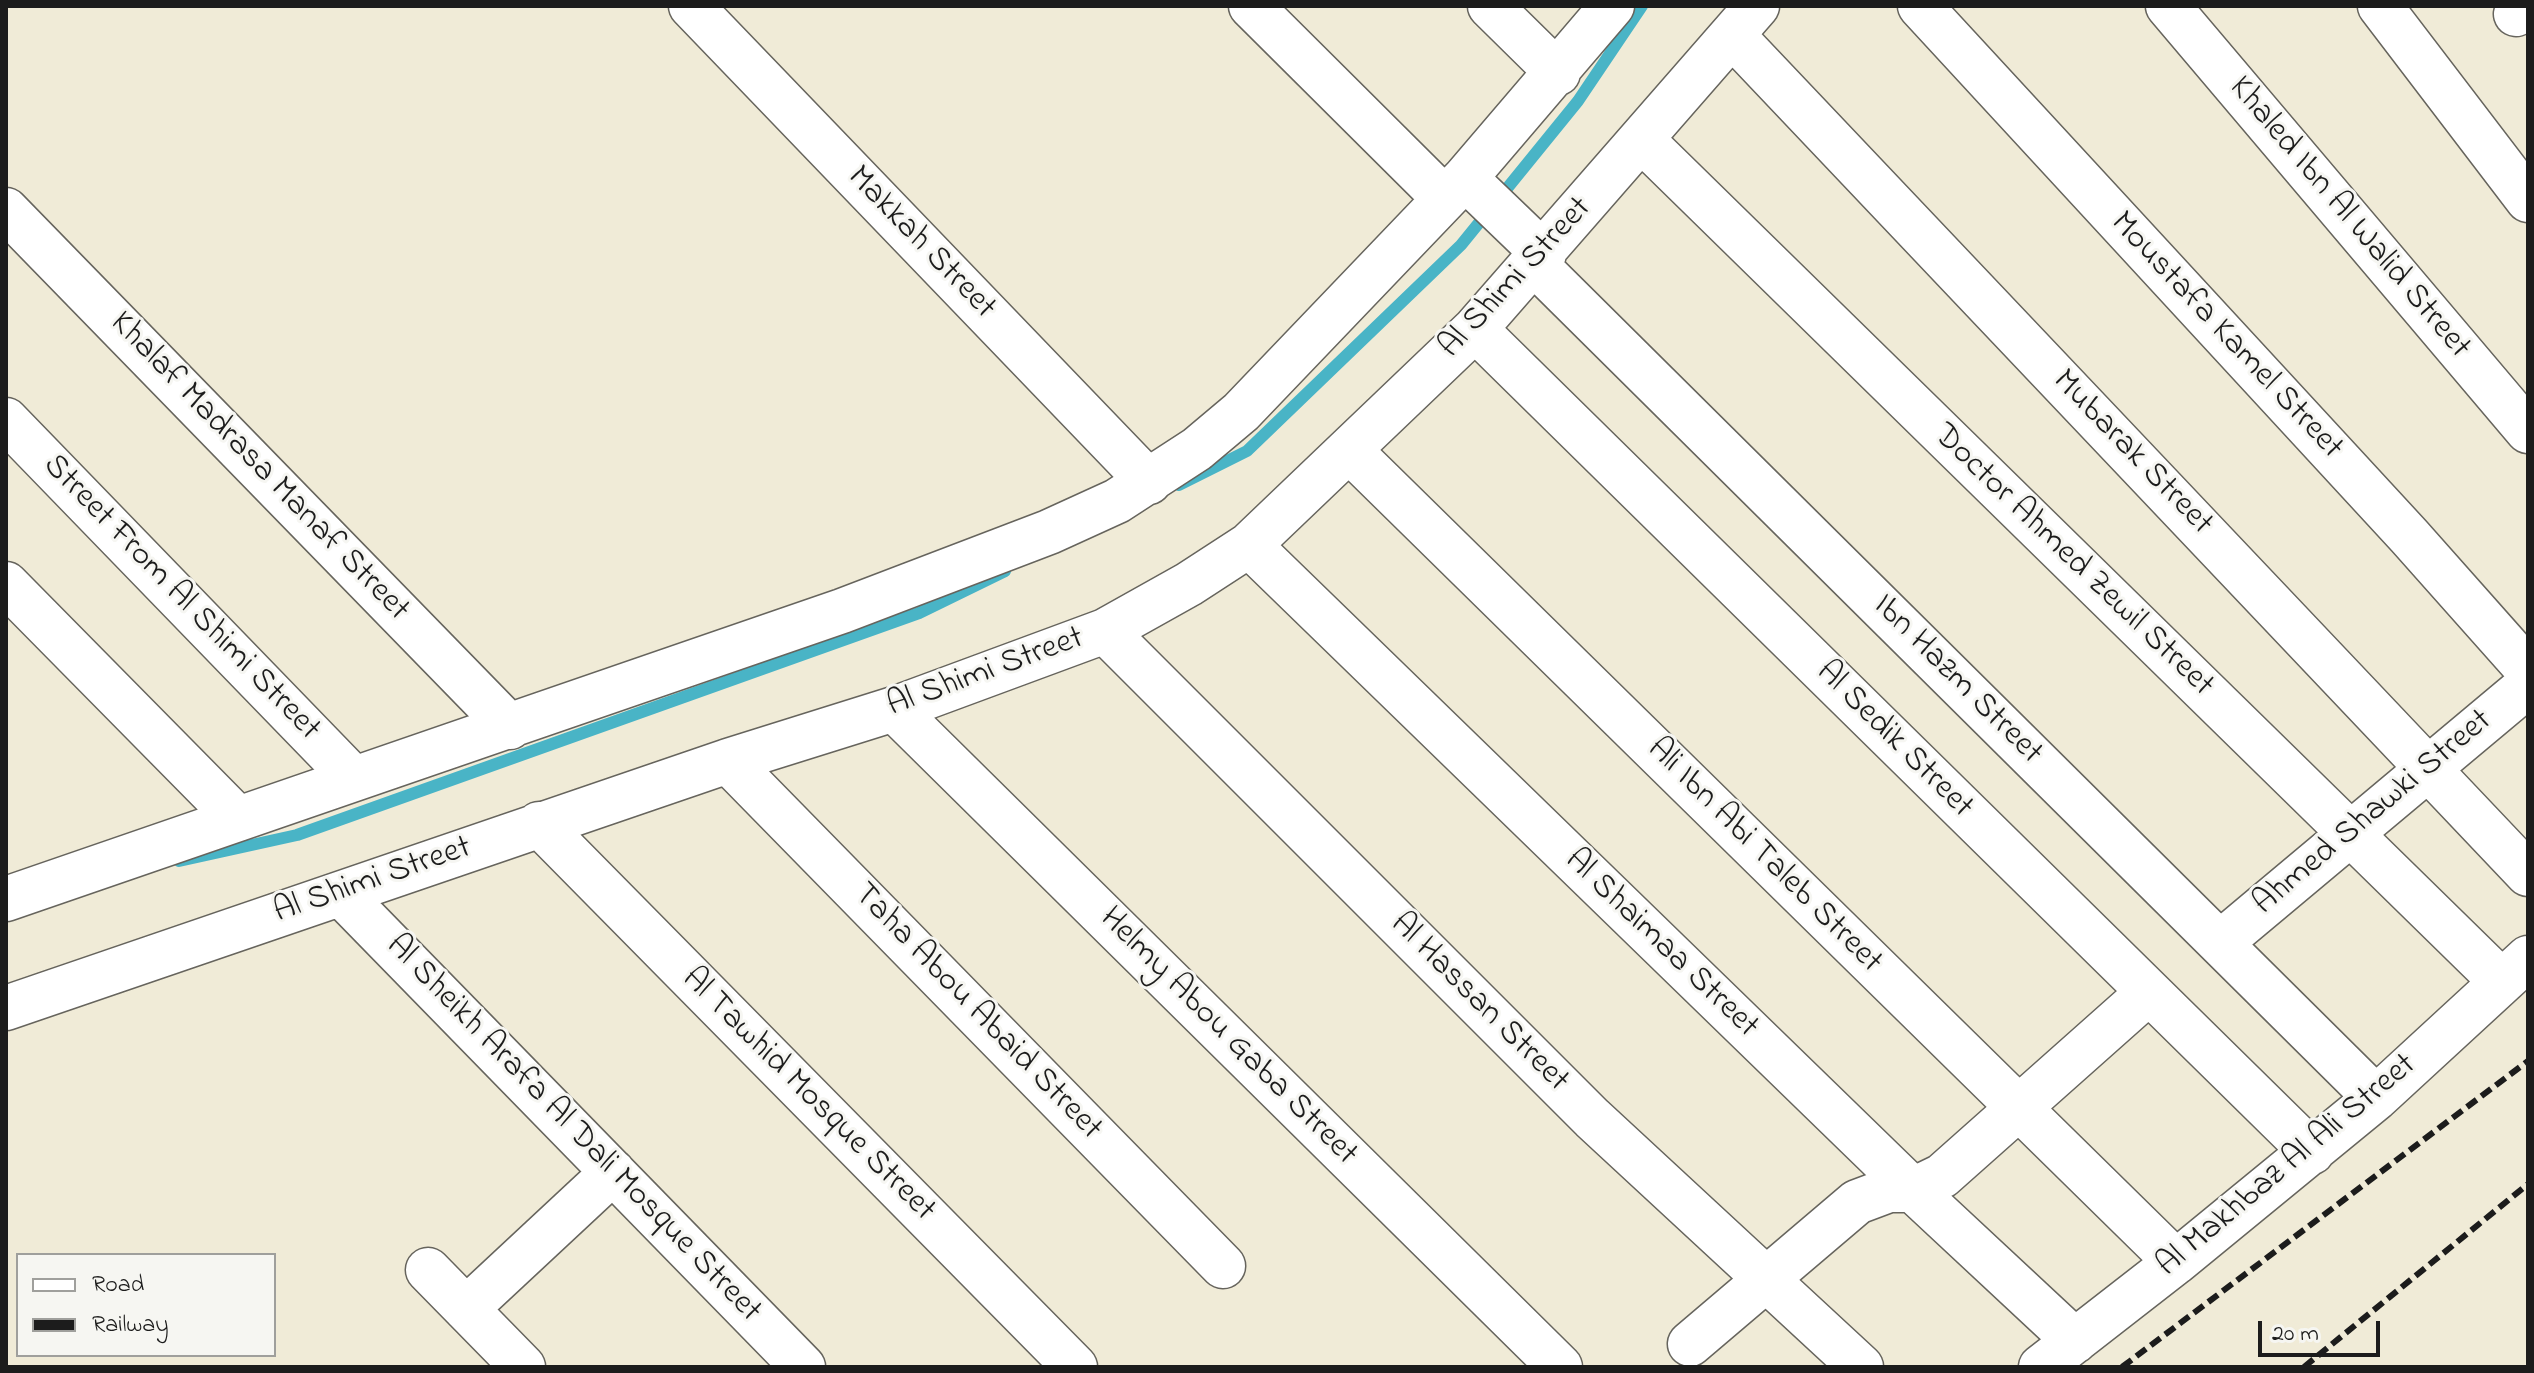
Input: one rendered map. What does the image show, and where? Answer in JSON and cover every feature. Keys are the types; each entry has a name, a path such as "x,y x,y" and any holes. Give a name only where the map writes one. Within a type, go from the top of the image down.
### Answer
{"street":[{"name":"Makkah Street","path":"691,6 1149,482"},
{"name":"Ibn Hazm Street","path":"1251,6 1455,188 1540,259 2376,1098"},
{"path":"1490,6 1558,73"},
{"path":"6,899 842,611 1049,532 1149,482 1241,412 1455,188 1558,73 1612,6"},
{"name":"Moustafa Kamel Street","path":"1920,6 2398,524 2528,670"},
{"name":"Khaled Ibn Al Walid Street","path":"2168,6 2528,431"},
{"path":"2380,6 2528,200"},
{"name":"Al Shimi Street","path":"6,1008 539,824 894,709 1105,631 1189,584 1249,545 1475,329 1643,141 1744,20"},
{"name":"Mubarak Street","path":"1744,20 2528,874"},
{"name":"Doctor Ahmed Zewil Street","path":"1643,141 2351,835 2515,970"},
{"name":"Khalaf Madrasa Manaf Street","path":"6,210 510,727"},
{"name":"Al Sedik Street","path":"1475,329 2312,1152"},
{"name":"Street From Al Shimi Street","path":"6,420 354,779"},
{"name":"Ali Ibn Abi Taleb Street","path":"1350,451 2176,1262"},
{"name":"Al Shaimaa Street","path":"1249,545 1913,1190 2075,1341"},
{"path":"6,584 238,819"},
{"name":"Al Hassan Street","path":"1105,631 1592,1118 1861,1367"},
{"name":"Ahmed Shawki Street","path":"2220,943 2528,685"},
{"name":"Helmy Abou Gaba Street","path":"894,709 1560,1367"},
{"name":"Taha Abou Abaid Street","path":"728,761 1223,1266"},
{"name":"Al Tawhid Mosque Street","path":"539,824 1075,1367"},
{"name":"Al Sheikh Arafa Al Dali Mosque Street","path":"341,894 803,1367"},
{"name":"Al Makhbaz Al Ali Street","path":"2041,1367 2312,1152 2376,1098 2515,970"},
{"path":"1690,1344 1857,1202 1870,1195 1913,1190 1942,1176 2149,992"},
{"path":"466,1309 613,1172"},
{"path":"428,1270 523,1367"}],"waterway":[{"path":"1179,485 1247,451 1461,245 1578,101 1642,6"},
{"path":"179,861 297,835 919,613 1005,571"}],"railway":[{"path":"2122,1367 2528,1061"},
{"path":"2304,1367 2528,1184"}]}
